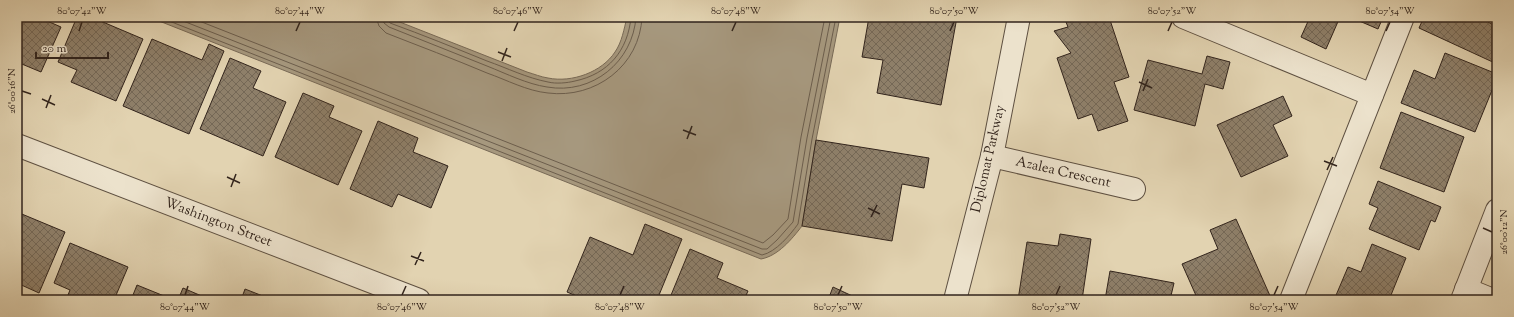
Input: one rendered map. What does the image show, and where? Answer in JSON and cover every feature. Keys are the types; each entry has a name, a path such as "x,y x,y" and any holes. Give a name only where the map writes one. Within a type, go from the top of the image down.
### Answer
{"street":[{"name":"Diplomat Parkway","path":"955,300 992,156 1018,17"},
{"path":"1183,17 1372,95"},
{"path":"1291,300 1403,17"},
{"name":"Washington Street","path":"17,145 419,300"},
{"name":"Azalea Crescent","path":"992,156 1134,189"},
{"path":"1494,300 1464,295 1497,210"}],"water":[{"path":"149,17 387,17 527,72 543,77 567,79 586,74 602,65 609,59 619,44 627,17 840,17 816,140 802,226 779,251 761,259"}],"building":[{"path":"17,17 38,17 61,27 41,72 17,62"},
{"path":"77,17 91,17 143,39 116,101 71,82 77,70 58,62"},
{"path":"487,17 525,17 525,18 488,19"},
{"path":"869,17 957,17 941,105 877,93 883,60 862,57"},
{"path":"1064,17 1109,17 1129,77 1114,82 1128,121 1098,131 1092,114 1078,119 1057,58 1071,53 1054,31 1068,27"},
{"path":"1310,17 1340,17 1326,49 1301,37"},
{"path":"1350,17 1383,17 1378,29"},
{"path":"1424,17 1457,17 1466,21 1468,17 1491,17 1488,22 1497,27 1497,64 1419,28"},
{"path":"152,39 202,60 209,44 224,51 189,134 123,106"},
{"path":"1445,53 1497,74 1497,78 1475,132 1401,103 1414,70 1435,79"},
{"path":"1207,56 1230,62 1223,89 1205,84 1195,126 1134,110 1148,60 1202,74"},
{"path":"230,58 261,71 253,88 286,102 263,156 200,129"},
{"path":"303,93 334,106 329,117 362,131 338,185 275,157"},
{"path":"1283,96 1292,116 1273,125 1288,156 1241,177 1217,125"},
{"path":"1401,112 1464,137 1444,192 1380,168"},
{"path":"378,121 418,138 413,152 448,166 431,208 398,194 392,207 350,189"},
{"path":"816,140 929,158 924,188 902,184 892,241 802,226"},
{"path":"1378,181 1441,207 1435,222 1431,220 1419,250 1369,229 1378,208 1369,204"},
{"path":"17,212 65,232 39,293 17,283"},
{"path":"1236,219 1271,298 1267,300 1239,300 1237,295 1224,300 1198,300 1182,264 1218,249 1210,230"},
{"path":"645,224 682,239 657,300 586,300 567,292 590,237 633,255"},
{"path":"1060,234 1091,239 1082,300 1018,300 1027,242 1058,246"},
{"path":"70,243 128,267 114,300 66,300 70,290 54,283"},
{"path":"1372,244 1406,258 1389,300 1334,300 1348,267 1361,272"},
{"path":"690,249 723,263 717,278 748,291 744,300 669,300"},
{"path":"1110,271 1174,283 1170,300 1105,300"},
{"path":"137,285 174,300 131,300"},
{"path":"833,287 861,300 828,300"},
{"path":"183,288 211,300 178,300"},
{"path":"245,289 273,300 241,300"}]}
